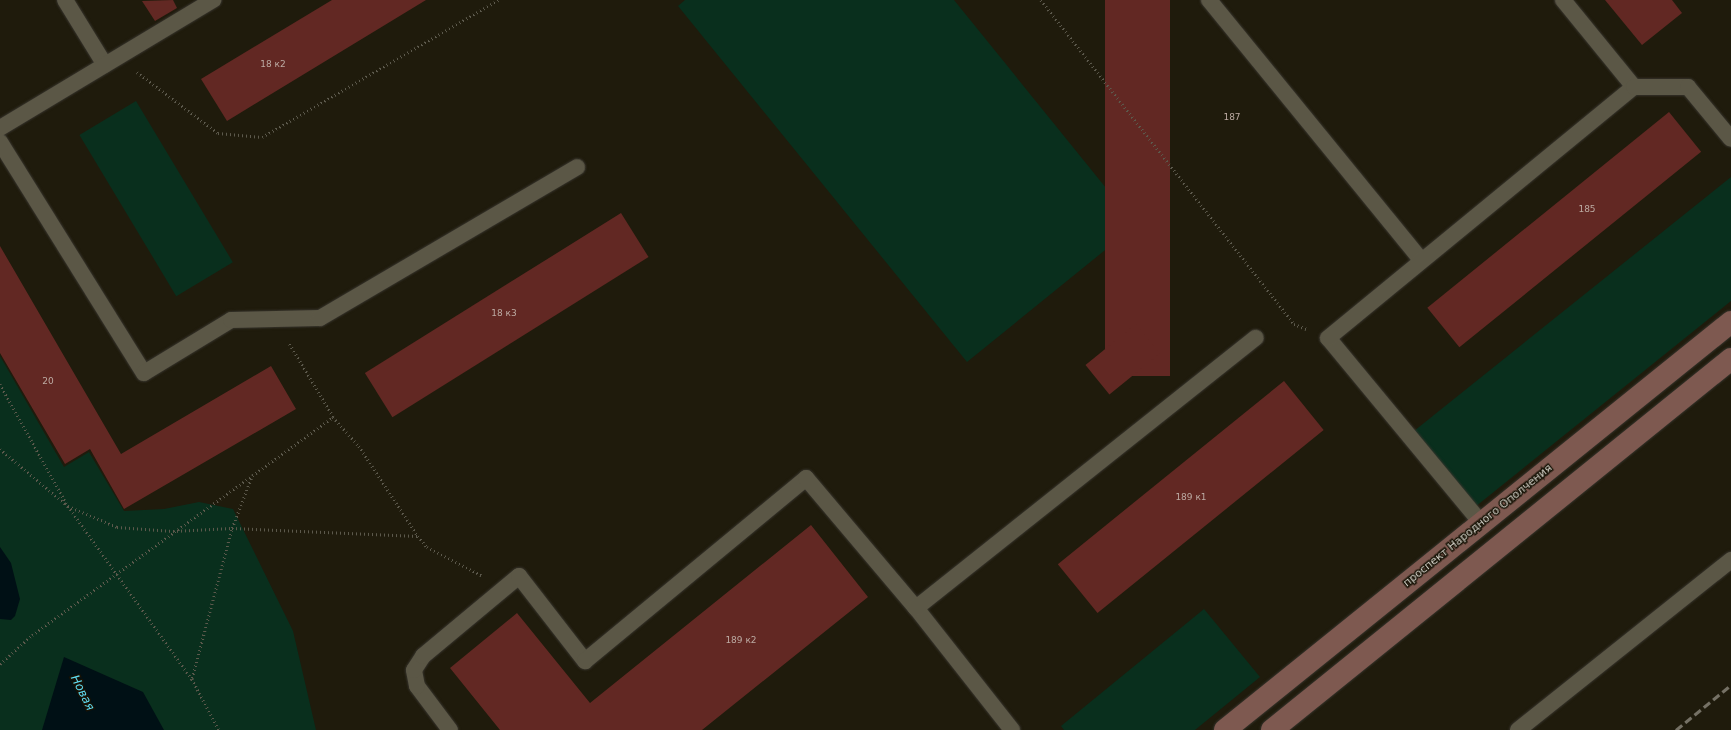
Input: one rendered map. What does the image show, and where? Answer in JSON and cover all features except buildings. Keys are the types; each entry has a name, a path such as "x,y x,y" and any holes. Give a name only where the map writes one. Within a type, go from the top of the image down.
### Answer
{"main road":[{"name":"проспект Народного Ополчения","path":"1225,730 1731,322"},
{"path":"1272,730 1731,359"}],"lane":[{"path":"66,0 111,61"},
{"path":"0,128 214,0"},
{"path":"1209,0 1421,260"},
{"path":"1564,0 1634,87"},
{"path":"1482,524 1328,338 1421,260 1634,87 1688,87 1731,139"},
{"path":"0,142 144,373 231,320 320,318 577,167"},
{"path":"916,608 1256,338"},
{"path":"450,730 417,686 414,670 423,656 518,576 585,661 806,478 916,608 1012,730"},
{"path":"1518,730 1731,560"}],"path":[{"path":"111,61 218,133 262,138 498,0"},
{"path":"1041,0 1294,324"},
{"path":"276,320 332,417 359,446 418,536 427,547 504,588"},
{"path":"0,384 68,506 116,576 192,679 220,730"},
{"path":"0,664 32,636 116,576 173,531 332,417"},
{"path":"0,449 68,506 117,527 173,531 232,528 418,536"},
{"path":"192,679 232,528 252,475"}],"green space":[{"path":"685,0 954,0 1136,225 967,362 678,6"},
{"path":"136,101 233,262 176,296 79,135"},
{"path":"1731,177 1731,301 1475,507 1414,431"},
{"path":"0,356 64,467 89,452 124,511 164,509 199,502 233,509 293,631 316,730 0,730"},
{"path":"1204,609 1260,677 1195,730 1064,730 1061,726"}],"water":[{"path":"0,547 11,563 20,599 15,616 11,620 0,619"},
{"name":"Новая","path":"64,657 143,692 164,730 42,730"}],"railway":[{"path":"1676,730 1731,685"}]}
